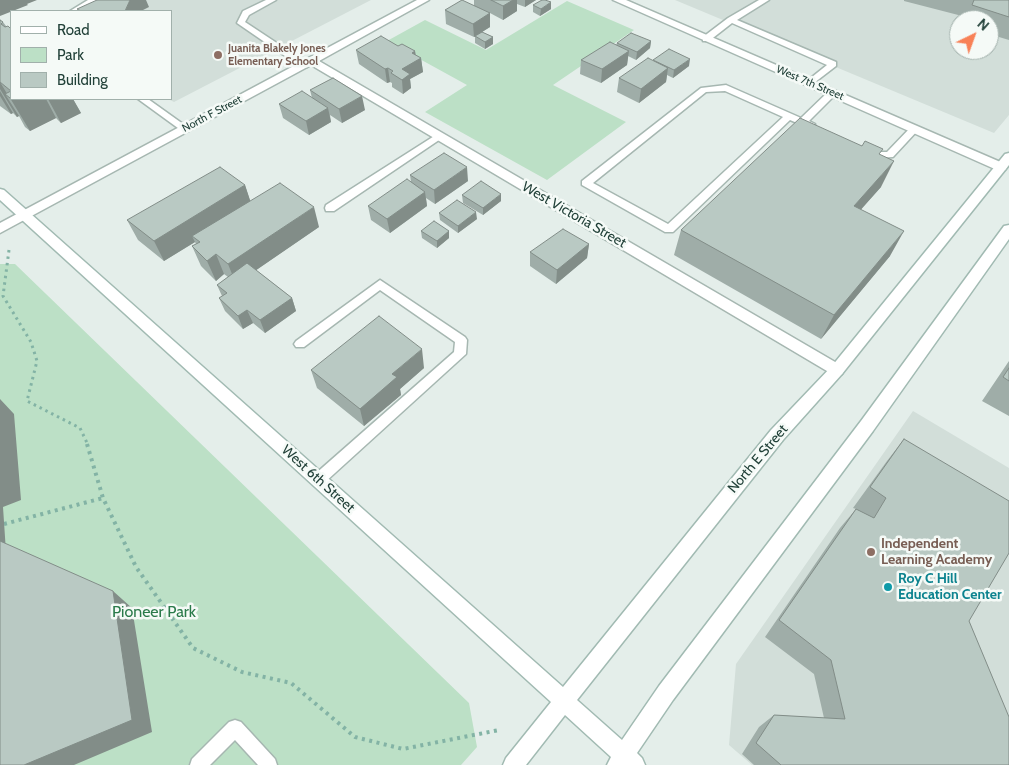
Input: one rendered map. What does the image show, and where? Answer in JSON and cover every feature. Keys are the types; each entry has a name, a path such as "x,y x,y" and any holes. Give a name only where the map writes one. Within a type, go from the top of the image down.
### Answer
{"street":[{"name":"North F Street","path":"0,229 424,0"},
{"name":"West 7th Street","path":"618,0 914,129 1005,162"},
{"name":"West Victoria Street","path":"308,63 439,136 837,370"},
{"name":"North E Street","path":"513,765 777,434 837,370 1005,162"},
{"name":"West 6th Street","path":"0,193 565,700 626,761"},
{"path":"626,761 666,693 867,426 1009,229"}],"lane":[{"path":"76,10 94,0"},
{"path":"272,0 246,13 241,23 308,63"},
{"path":"706,38 731,20 765,0"},
{"path":"731,20 833,64 810,83"},
{"path":"789,116 669,230 586,183 704,90 726,88 819,129"},
{"path":"802,122 832,93"},
{"path":"145,101 184,129"},
{"path":"853,144 878,155 890,155 914,129"},
{"path":"330,208 439,136"},
{"path":"300,344 380,284 461,340 460,354 318,479"},
{"path":"198,765 235,728 269,765"}],"path":[{"path":"9,250 3,296 31,342 37,361 27,401 80,428 88,445 103,498 136,566 193,648 242,672 291,683 355,736 403,750 499,730"},
{"path":"4,524 103,498"}],"shaded area":[{"name":"Juanita Blakely Jones Elementary School","path":"113,0 371,0 174,102 170,100 172,100 172,10 90,10"},
{"path":"675,0 1009,0 1009,115 994,133"},
{"name":"Roy C Hill Education Center","path":"913,411 1009,468 1009,765 752,765 729,745 736,664"}],"green space":[{"path":"567,1 634,30 553,85 626,122 547,180 425,112 467,85 387,41 425,20 486,50"},
{"name":"Pioneer Park","path":"0,264 15,264 469,703 477,747 461,765 0,765"}],"building":[{"path":"97,0 130,0 125,10 77,9"},
{"path":"462,0 490,13 473,24 445,10"},
{"path":"491,0 513,0 503,6"},
{"path":"542,0 551,2 541,9 533,5"},
{"path":"974,0 1009,0 1009,17 999,14 999,10 987,10 972,5"},
{"path":"0,20 3,22 1,24 10,28 10,90 0,82"},
{"path":"482,32 493,37 485,42 475,36"},
{"path":"631,33 651,41 637,52 617,43"},
{"path":"381,36 398,46 402,44 415,51 412,53 421,58 402,69 410,74 402,80 391,73 393,71 388,68 385,69 356,50"},
{"path":"610,42 629,51 602,69 581,60"},
{"path":"669,49 690,59 674,70 653,60"},
{"path":"648,58 668,68 641,89 619,78"},
{"path":"333,78 362,96 339,109 310,90"},
{"path":"302,91 328,108 306,121 279,104"},
{"path":"10,92 10,98 5,94"},
{"path":"800,118 862,146 865,141 883,149 879,154 894,161 854,206 904,231 834,315 681,230"},
{"path":"444,153 467,167 434,190 410,175"},
{"path":"220,167 245,185 154,241 127,220"},
{"path":"407,179 425,192 387,219 368,206"},
{"path":"481,181 501,194 483,208 462,195"},
{"path":"280,183 314,207 228,264 216,254 207,261 192,246 200,242 192,236"},
{"path":"457,200 476,212 458,226 439,213"},
{"path":"434,221 449,231 437,241 421,231"},
{"path":"563,229 589,244 557,270 530,252"},
{"path":"247,263 292,298 260,320 247,310 238,316 219,298 227,293 217,285"},
{"path":"379,316 422,349 392,374 397,377 360,409 311,370"},
{"path":"1009,368 1009,381 1003,377"},
{"name":"Roy C Hill Education Center","path":"904,439 1009,501 1009,553 969,621 1009,717 1009,765 781,765 756,743 774,715 845,719 831,660 779,620 856,509 874,518 886,498 870,487"},
{"path":"0,541 113,591 132,720 24,765 0,765"}],"place":[{"name":"Juanita Blakely Jones Elementary School","path":"218,55"},
{"name":"Independent Learning Academy","path":"871,552"},
{"name":"Roy C Hill Education Center","path":"888,587"}]}
